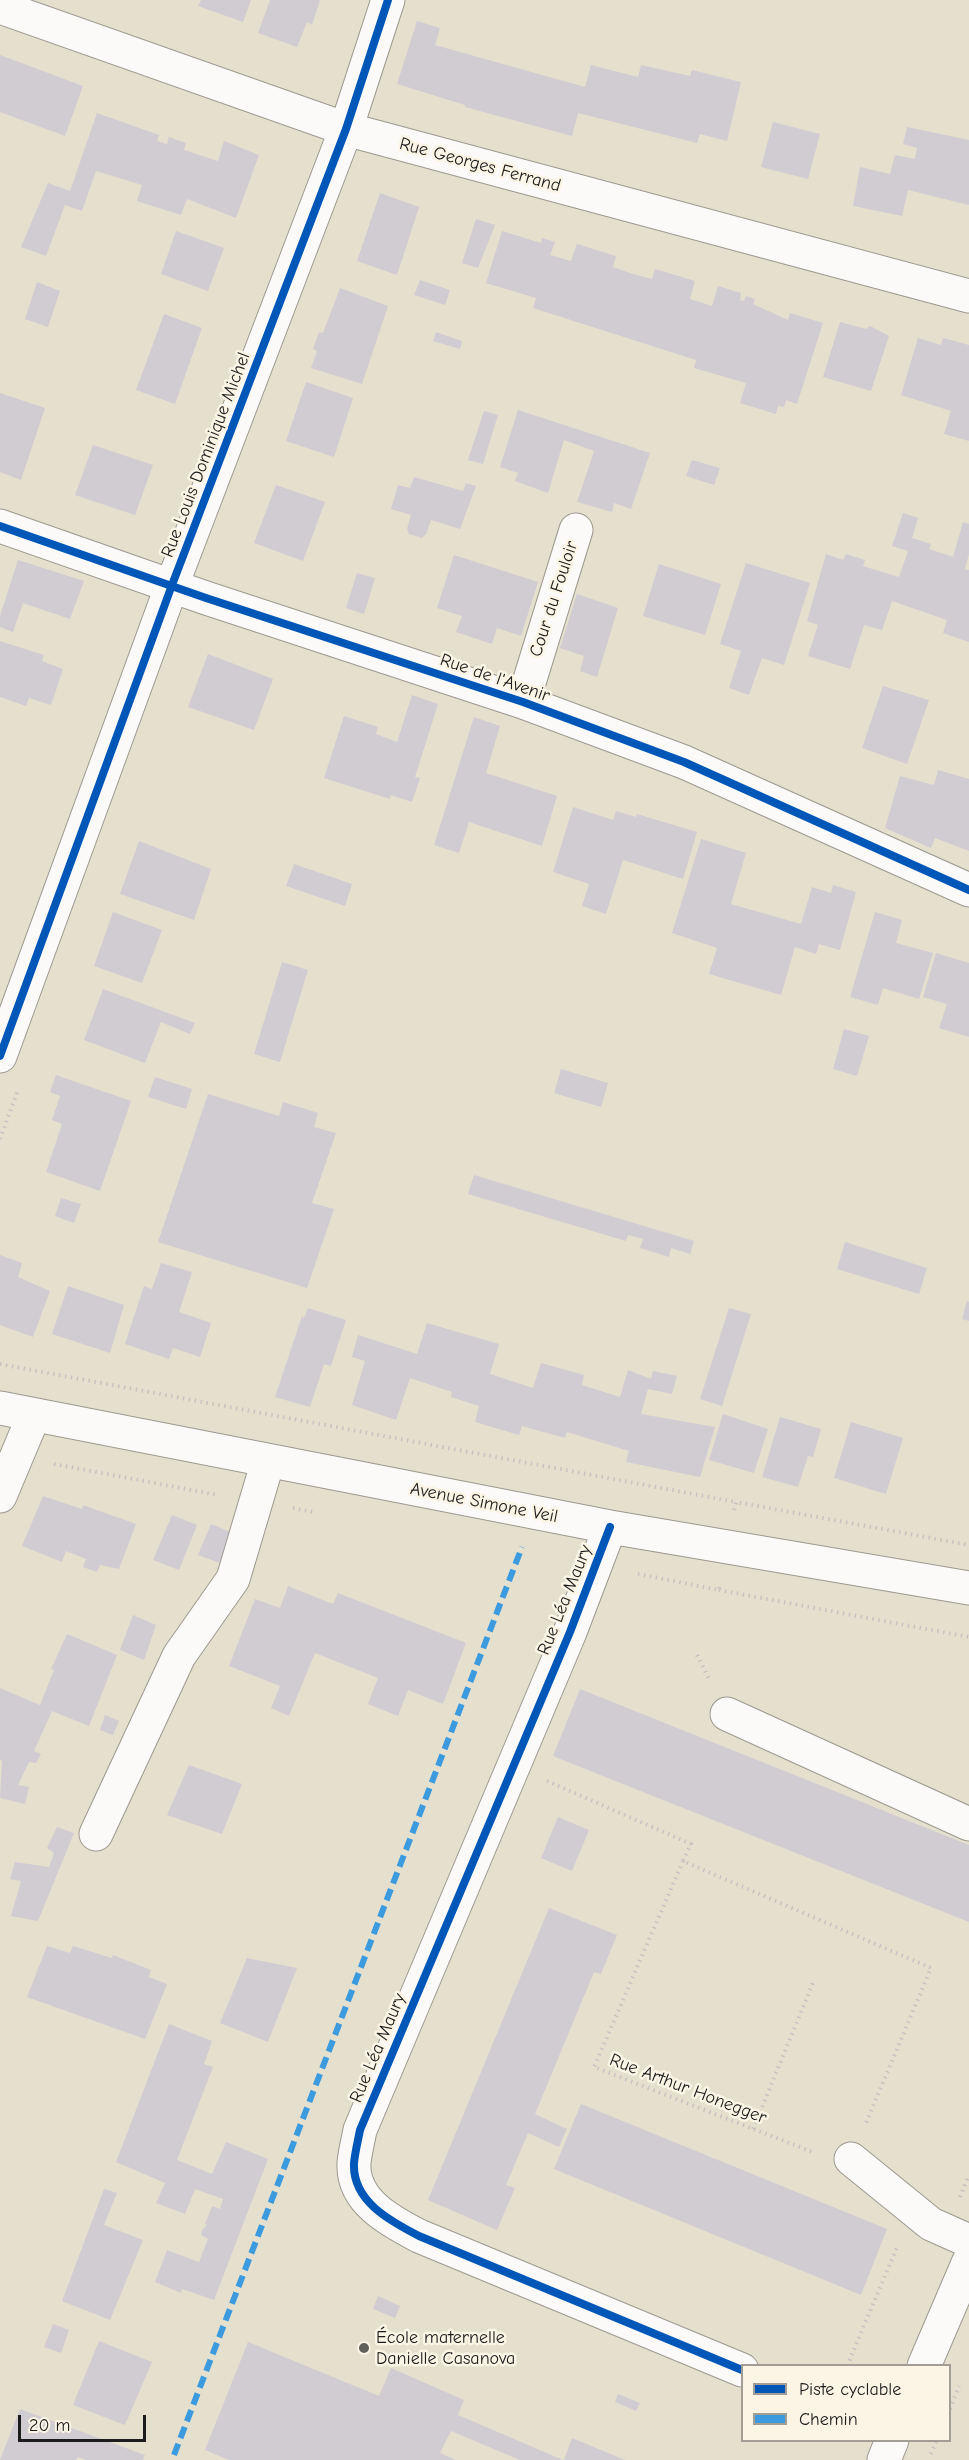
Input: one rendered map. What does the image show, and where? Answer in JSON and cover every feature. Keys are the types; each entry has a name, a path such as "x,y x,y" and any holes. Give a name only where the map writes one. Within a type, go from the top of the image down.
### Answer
{"street":[{"name":"Rue Louis Dominique Michel","path":"0,1056 172,585 346,129 388,0"},
{"name":"Rue Georges Ferrand","path":"0,7 346,129 969,296"},
{"name":"Rue de l'Avenir","path":"0,526 523,702 684,762 969,890"},
{"name":"Cour du Fouloir","path":"523,702 576,530"},
{"name":"Avenue Simone Veil","path":"0,1408 610,1527 969,1588"},
{"path":"0,1496 34,1415"},
{"path":"96,1834 179,1656 232,1579 268,1461"},
{"name":"Rue Léa Maury","path":"610,1527 514,1766 360,2130 354,2165 361,2191 380,2215 419,2236 741,2370"},
{"path":"727,1714 969,1824"},
{"path":"849,2163 931,2224 969,2241"},
{"path":"925,2364 969,2261"},
{"path":"884,2460 891,2442"}],"path":[{"path":"0,1365 736,1502"},
{"path":"719,1590 969,1637"},
{"path":"514,1766 691,1844 683,1861 931,1968 849,2163"},
{"path":"753,2129 813,1983"},
{"path":"848,2364 900,2242"},
{"path":"928,2460 936,2442"}],"building":[{"path":"201,0 251,0 243,22 198,6"},
{"path":"270,0 320,0 312,25 307,22 297,47 258,33"},
{"path":"417,21 440,28 435,45 585,87 591,65 638,77 641,65 690,76 692,70 741,82 727,141 700,134 697,143 578,113 572,136 465,107 465,105 397,84"},
{"path":"0,55 83,86 65,136 0,112"},
{"path":"97,113 159,135 157,141 167,144 169,137 186,143 184,150 218,161 224,141 259,155 236,218 187,199 181,215 137,201 142,185 96,171 82,211 65,205 46,256 21,247 48,183 70,191"},
{"path":"773,122 820,134 808,179 761,167"},
{"path":"907,127 969,140 969,205 908,190 902,216 853,206 860,167 890,174 895,155 915,159 917,148 903,144"},
{"path":"380,193 419,207 397,275 357,261"},
{"path":"476,219 495,225 478,268 462,263"},
{"path":"176,231 224,248 208,291 161,274"},
{"path":"502,231 541,243 542,238 555,242 550,255 571,261 577,244 616,256 613,267 633,274 652,279 655,269 695,281 690,299 712,306 718,286 741,293 740,300 744,301 746,296 755,299 753,304 788,320 790,313 823,323 797,404 786,400 784,407 778,406 776,414 740,403 746,383 694,368 696,360 533,308 536,298 486,283"},
{"path":"420,280 450,290 445,305 414,295"},
{"path":"37,282 60,291 48,327 25,319"},
{"path":"340,288 388,306 362,384 311,368 317,351 313,349 319,332 323,333"},
{"path":"164,314 202,328 175,404 136,390"},
{"path":"840,322 866,329 870,326 889,336 871,391 823,377"},
{"path":"436,332 462,341 460,349 433,341"},
{"path":"918,338 941,345 943,338 969,345 969,441 944,434 951,411 901,395"},
{"path":"306,382 353,398 334,457 286,441"},
{"path":"0,393 45,408 21,480 0,472"},
{"path":"518,410 650,453 631,509 614,503 612,512 577,502 594,451 564,440 548,493 515,481 518,473 500,467"},
{"path":"484,411 498,415 483,464 468,460"},
{"path":"93,445 153,465 135,515 75,495"},
{"path":"692,460 720,468 714,485 686,476"},
{"path":"414,477 463,491 466,483 476,486 460,529 431,520 422,538 409,534 407,529 411,515 391,509 398,485 410,488"},
{"path":"276,485 325,502 303,561 254,543"},
{"path":"903,513 918,518 912,538 931,544 929,549 953,557 963,522 969,524 969,554 965,569 969,570 969,642 943,633 947,620 892,601 882,630 864,625 850,669 808,656 818,625 807,621 826,554 843,560 846,554 865,560 863,566 899,577 908,551 892,546"},
{"path":"454,555 538,582 521,636 497,628 492,644 456,632 462,616 437,608"},
{"path":"18,560 84,581 70,619 23,603 13,632 0,627 0,616"},
{"path":"746,563 810,583 784,665 762,658 749,695 729,688 741,651 720,644"},
{"path":"659,564 721,584 705,635 643,616"},
{"path":"357,573 375,578 364,614 346,608"},
{"path":"577,594 618,608 597,677 580,671 584,656 560,648"},
{"path":"0,641 44,655 42,661 63,669 51,705 29,698 26,706 0,697"},
{"path":"208,654 273,679 254,730 188,707"},
{"path":"883,686 929,700 907,764 862,748"},
{"path":"412,695 438,704 415,777 420,778 412,802 391,795 390,799 324,778 344,716 378,727 376,734 397,742"},
{"path":"474,717 500,726 486,773 557,796 542,846 469,822 459,853 434,845"},
{"path":"938,770 969,779 969,851 935,838 931,848 885,828 900,776 934,785"},
{"path":"573,807 613,820 616,811 636,817 637,814 697,832 683,879 623,860 606,914 582,906 589,884 553,872"},
{"path":"701,839 746,853 731,904 801,924 812,887 831,893 833,885 856,892 840,950 819,944 816,954 795,947 781,995 709,974 717,948 672,933"},
{"path":"139,841 211,869 194,920 120,894"},
{"path":"294,864 352,884 345,906 286,886"},
{"path":"113,912 162,930 142,983 94,966"},
{"path":"875,912 902,920 896,943 933,953 919,999 883,988 878,1005 850,997"},
{"path":"936,953 969,963 969,1037 939,1028 947,1004 923,997"},
{"path":"282,962 308,970 280,1062 254,1054"},
{"path":"103,989 195,1023 190,1034 161,1022 145,1063 84,1040"},
{"path":"844,1029 869,1036 857,1076 833,1069"},
{"path":"561,1069 608,1083 601,1107 554,1093"},
{"path":"56,1075 131,1101 100,1191 46,1172 62,1124 52,1120 60,1096 50,1092"},
{"path":"155,1077 192,1089 186,1109 148,1097"},
{"path":"208,1094 279,1116 283,1102 318,1113 314,1127 336,1133 312,1203 334,1209 307,1288 158,1242"},
{"path":"474,1175 694,1241 690,1254 671,1248 669,1257 640,1248 643,1239 628,1235 626,1241 468,1194"},
{"path":"61,1198 81,1204 74,1223 55,1216"},
{"path":"845,1242 927,1268 919,1294 837,1269"},
{"path":"0,1255 22,1263 18,1277 50,1291 33,1337 0,1325"},
{"path":"161,1263 192,1272 179,1312 211,1323 200,1357 173,1348 169,1359 125,1344 144,1286 152,1289"},
{"path":"68,1286 124,1305 110,1353 52,1334"},
{"path":"967,1301 969,1302 969,1321 962,1319"},
{"path":"308,1308 346,1320 331,1366 324,1364 310,1407 275,1397 302,1316 304,1318"},
{"path":"729,1308 751,1314 722,1406 700,1399"},
{"path":"427,1323 499,1344 490,1374 533,1388 541,1363 584,1375 582,1385 620,1397 628,1370 651,1379 653,1371 677,1376 672,1394 648,1389 641,1414 715,1427 700,1477 626,1462 629,1451 567,1432 565,1438 522,1426 519,1435 475,1422 479,1406 451,1397 452,1392 410,1378 396,1420 352,1405 365,1361 352,1357 358,1335 417,1354"},
{"path":"723,1414 768,1429 754,1473 709,1460"},
{"path":"780,1417 821,1429 813,1457 808,1456 798,1487 762,1477"},
{"path":"851,1422 903,1438 886,1494 834,1478"},
{"path":"43,1496 82,1509 83,1505 136,1524 119,1569 100,1565 97,1572 83,1567 86,1559 66,1551 62,1562 22,1546"},
{"path":"172,1515 197,1525 179,1570 153,1560"},
{"path":"211,1524 233,1533 220,1563 198,1555"},
{"path":"288,1586 333,1604 338,1593 466,1643 443,1704 408,1690 398,1716 368,1704 378,1678 315,1653 289,1716 271,1708 280,1686 229,1666 255,1599 280,1608"},
{"path":"133,1615 156,1625 144,1660 120,1650"},
{"path":"67,1634 117,1655 89,1726 52,1711 34,1751 41,1754 36,1763 29,1762 18,1785 29,1787 25,1804 0,1798 2,1761 0,1760 0,1688 40,1705 54,1670 51,1669"},
{"path":"580,1689 969,1845 969,1922 553,1756"},
{"path":"105,1715 119,1721 113,1735 100,1730"},
{"path":"189,1765 242,1784 222,1834 167,1815"},
{"path":"558,1817 589,1830 572,1871 541,1858"},
{"path":"57,1827 74,1833 38,1921 11,1916 21,1881 10,1879 15,1862 49,1867 54,1853 47,1848"},
{"path":"549,1908 617,1935 601,1974 594,1972 535,2114 567,2129 559,2147 528,2133 506,2185 515,2188 497,2230 428,2200"},
{"path":"47,1946 70,1953 73,1946 112,1958 113,1955 151,1970 149,1977 167,1984 145,2039 27,1997"},
{"path":"247,1958 297,1968 268,2042 220,2023"},
{"path":"169,2024 212,2041 204,2064 213,2067 177,2160 212,2174 226,2142 268,2159 214,2300 182,2289 181,2293 155,2282 167,2250 199,2262 208,2239 201,2235 202,2230 207,2225 205,2224 212,2206 220,2209 223,2199 195,2189 185,2214 156,2203 165,2183 116,2162"},
{"path":"581,2104 887,2229 861,2295 554,2169"},
{"path":"104,2189 117,2193 104,2225 143,2240 110,2320 62,2301"},
{"path":"378,2296 400,2306 395,2318 373,2309"},
{"path":"53,2324 69,2330 61,2353 44,2347"},
{"path":"99,2341 152,2362 125,2425 73,2405"},
{"path":"248,2342 379,2396 391,2368 464,2400 458,2415 563,2460 520,2460 451,2431 440,2453 456,2460 229,2460 205,2450"},
{"path":"618,2394 640,2403 636,2411 615,2402"},
{"path":"20,2409 145,2455 143,2460 87,2460 78,2457 76,2460 0,2460"},
{"path":"572,2438 625,2460 564,2460"}],"marked path":[{"path":"174,2455 522,1547"}],"cycle path":[{"path":"0,1056 172,585 346,129 388,0"},
{"path":"0,526 206,598 523,702 684,762 969,890"},
{"path":"610,1527 570,1632 360,2130 354,2163 355,2176 359,2188 375,2208 396,2224 419,2236 741,2370"}],"place":[{"name":"École maternelle Danielle Casanova","path":"364,2348"}]}
